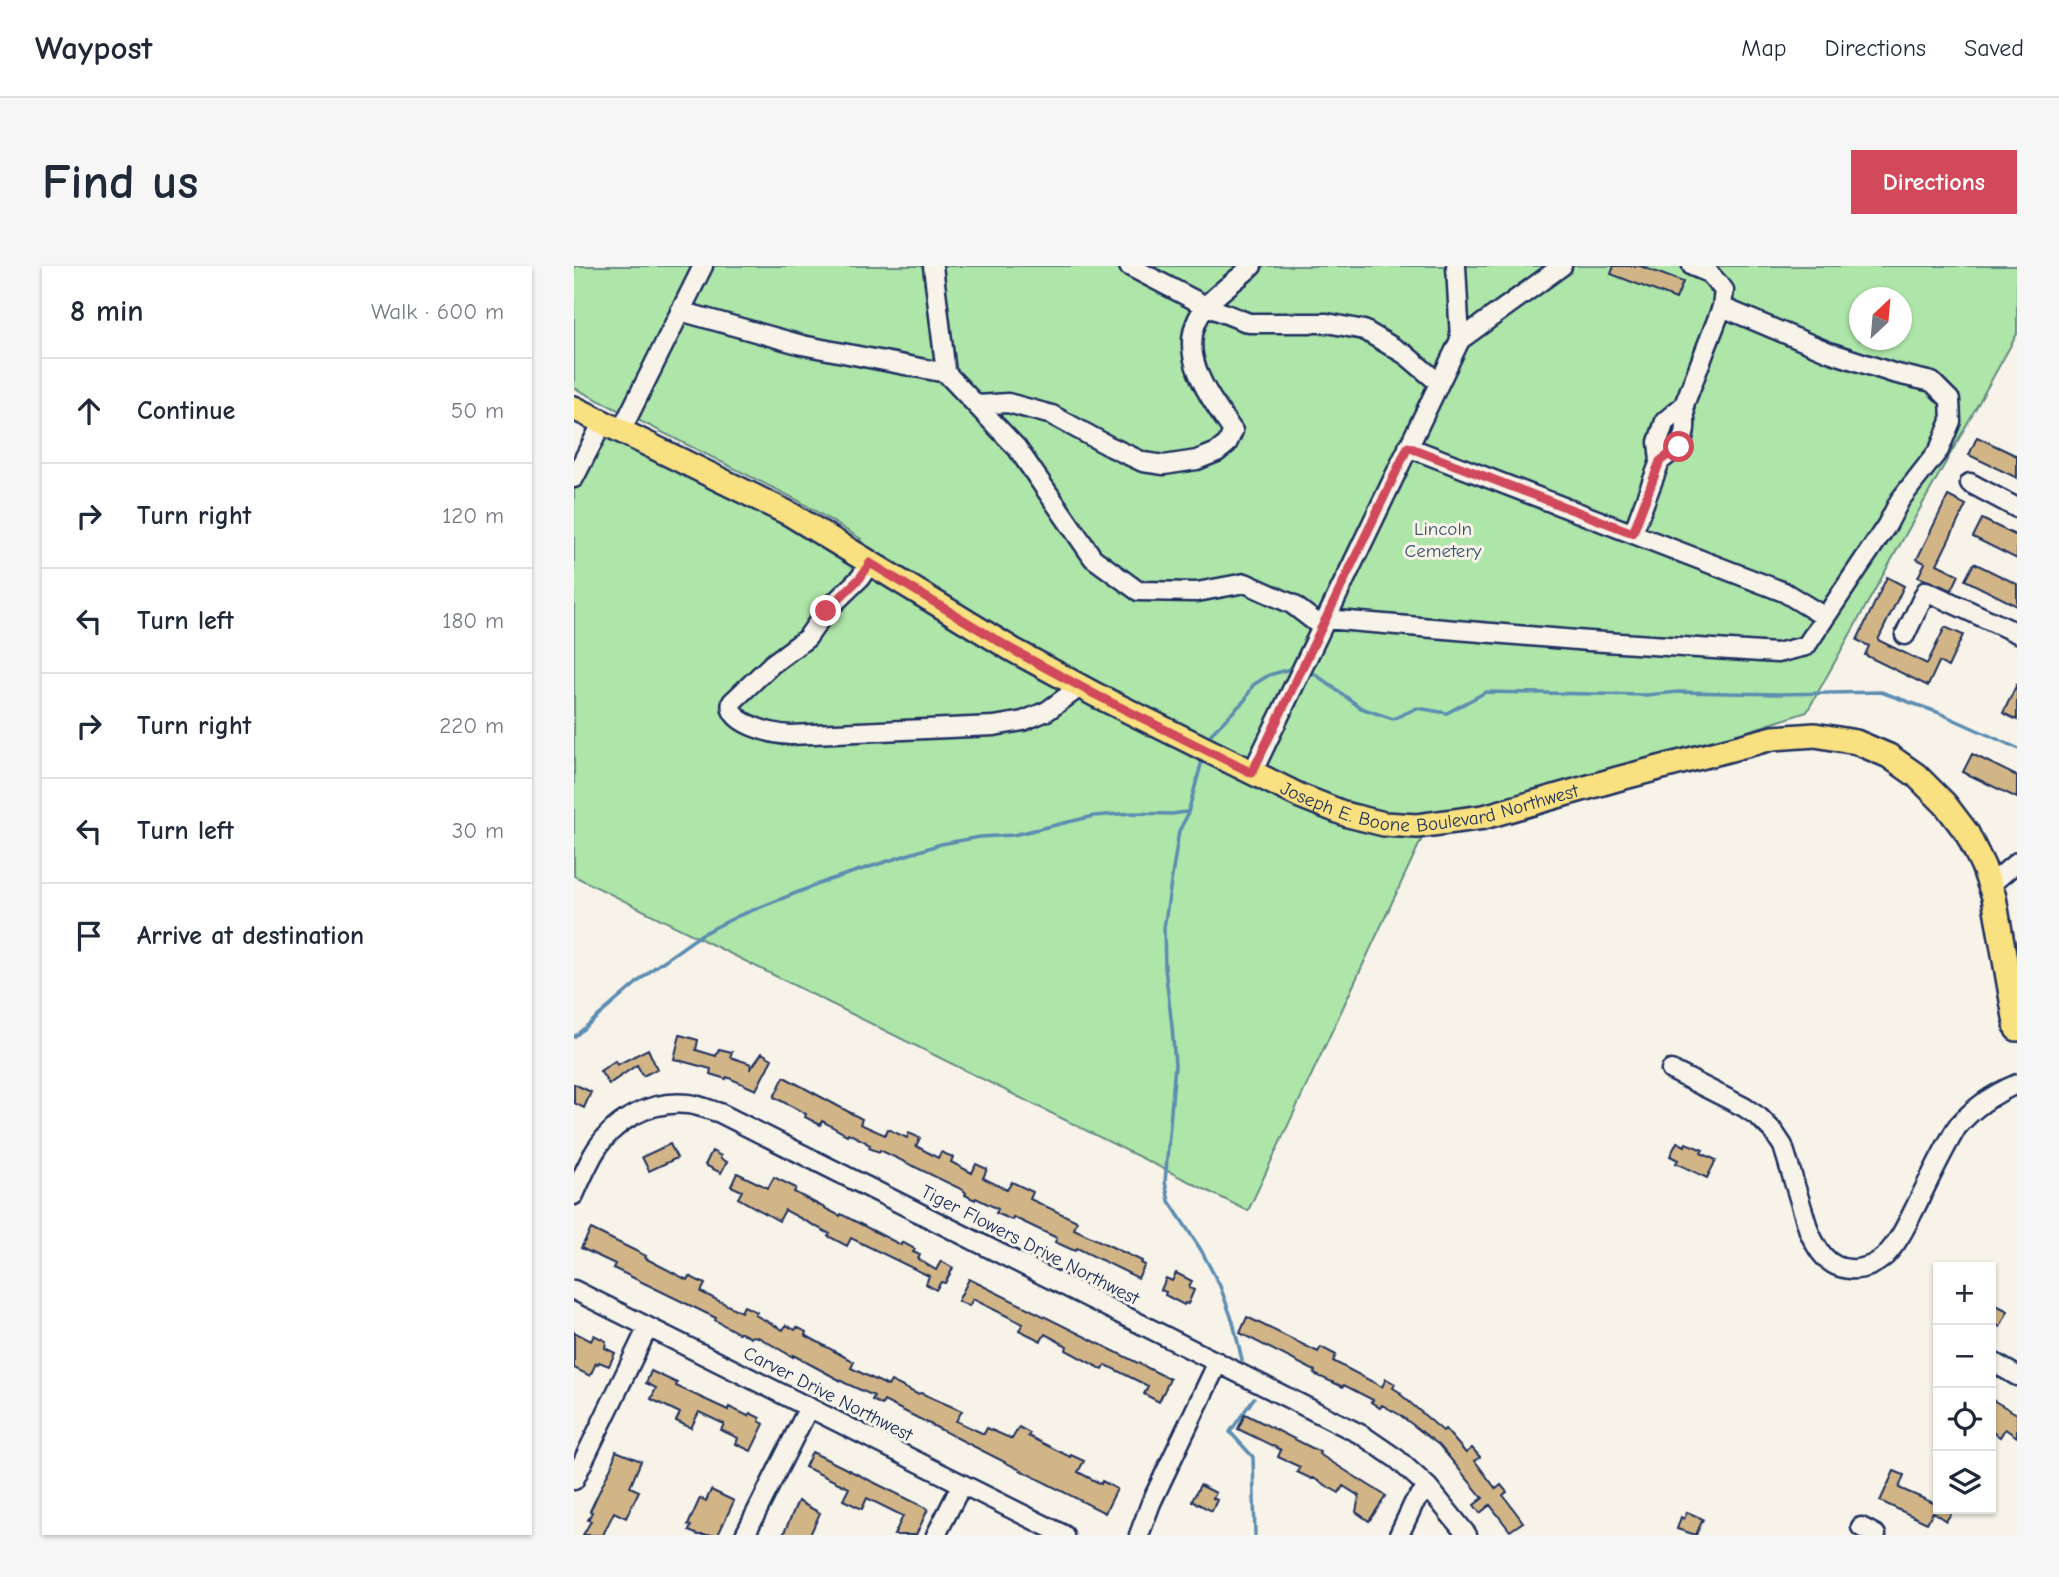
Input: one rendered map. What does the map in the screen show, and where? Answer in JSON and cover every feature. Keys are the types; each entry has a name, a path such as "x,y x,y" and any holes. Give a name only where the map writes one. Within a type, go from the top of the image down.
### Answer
{"main road":[{"name":"Joseph E. Boone Boulevard Northwest","path":"574,408 790,514 1013,650 1080,687 1300,796 1348,815 1384,824 1417,826 1484,817 1773,738 1815,735 1856,743 1889,756 1916,775 1945,804 1966,834 1983,866 1994,897 2017,1029"}],"street":[{"path":"574,478 612,426 680,311 703,266"},
{"path":"933,266 946,373"},
{"path":"1129,266 1206,306 1249,323 1327,323 1364,330 1406,355 1439,383"},
{"path":"976,405 1008,402 1052,415 1143,462 1164,465 1197,460 1217,453 1227,444 1233,431 1205,391 1193,356 1192,333 1206,306 1252,266"},
{"path":"1456,266 1460,340"},
{"path":"1252,773 1460,340 1562,266"},
{"path":"1633,533 1660,461 1679,447 1686,428 1684,405 1722,307 1724,290 1709,273 1692,266"},
{"path":"680,311 802,345 946,373 1017,448 1093,558 1138,591 1197,593 1245,583 1292,604 1324,623 1777,653 1806,646 1887,525 1900,500 1940,450 1951,421 1950,400 1932,382 1893,373 1829,352 1722,307"},
{"path":"1408,447 1784,592 1825,617"},
{"path":"1970,483 2017,508"},
{"path":"870,563 860,578 826,611 807,638 772,664 732,702 733,713 768,733 790,735 994,726 1023,721 1047,711 1080,687"},
{"path":"1905,635 1926,592 2017,633"},
{"path":"1990,885 2016,867"},
{"path":"1671,1070 1744,1107 1773,1130 1783,1146 1814,1244 1832,1265 1858,1270 1884,1257 1893,1246 1952,1136 1969,1113 1981,1103 2017,1083"},
{"name":"Tiger Flowers Drive Northwest","path":"574,1195 593,1154 609,1132 629,1117 649,1108 671,1103 691,1104 720,1113 1362,1435 1397,1459 1428,1487 1467,1535"},
{"name":"Carver Drive Northwest","path":"574,1290 1064,1535"},
{"path":"574,1480 648,1327"},
{"path":"1139,1535 1151,1503 1218,1362"},
{"path":"1996,1364 2017,1376"},
{"path":"746,1535 809,1408"},
{"path":"936,1535 962,1484"},
{"path":"1399,1535 1414,1503 1428,1487"}],"green space":[{"name":"Lincoln Cemetery","path":"574,266 2017,266 2017,334 1807,712 1423,836 1248,1211 574,876 574,488 603,431 786,522 843,557 861,539 797,500 574,388"}],"building":[{"path":"1614,266 1640,266 1683,282 1676,299 1611,274"},
{"path":"1977,437 2017,456 2017,478 1969,455"},
{"path":"1948,496 1966,505 1937,564 1959,575 1952,590 1918,577 1925,563 1917,559"},
{"path":"1982,519 2017,536 2017,559 1973,537"},
{"path":"1974,563 2017,584 2017,606 1965,580"},
{"path":"1887,577 1904,586 1878,640 1927,664 1945,627 1963,635 1948,667 1939,662 1928,686 1865,655 1869,646 1857,640"},
{"path":"2017,684 2017,720 2003,713"},
{"path":"1972,754 2017,776 2017,798 1963,772"},
{"path":"680,1035 698,1040 696,1050 716,1056 719,1049 732,1052 730,1057 751,1064 750,1070 762,1053 772,1059 756,1090 727,1077 726,1079 710,1074 711,1069 674,1059"},
{"path":"648,1049 657,1069 643,1076 637,1065 609,1084 600,1071 615,1061 617,1065"},
{"path":"784,1077 862,1119 860,1124 885,1135 888,1129 907,1138 909,1133 920,1138 916,1146 938,1158 941,1152 953,1157 951,1162 972,1173 976,1164 987,1169 983,1178 1007,1190 1012,1182 1033,1192 1030,1199 1077,1221 1074,1229 1142,1261 1145,1265 1138,1278 1077,1248 1075,1251 1055,1242 1057,1238 1013,1217 1012,1220 996,1213 998,1209 965,1195 963,1190 880,1150 879,1152 869,1148 870,1145 866,1142 848,1133 847,1135 822,1121 820,1125 805,1117 806,1114 774,1097"},
{"path":"574,1084 591,1092 584,1108 574,1103"},
{"path":"1677,1142 1703,1150 1701,1153 1716,1160 1707,1178 1676,1163 1678,1160 1670,1156"},
{"path":"670,1144 677,1158 649,1171 642,1157"},
{"path":"712,1151 727,1162 721,1173 705,1165"},
{"path":"737,1173 768,1188 774,1177 796,1188 794,1192 840,1216 841,1214 901,1245 902,1242 915,1249 913,1252 920,1255 918,1259 936,1270 941,1261 953,1268 945,1283 941,1282 936,1290 926,1284 929,1276 851,1238 847,1246 785,1210 779,1221 738,1198 742,1191 731,1186"},
{"path":"591,1229 687,1280 689,1276 705,1284 701,1292 741,1312 744,1306 783,1330 786,1325 795,1330 797,1327 806,1332 805,1335 854,1362 851,1368 888,1386 891,1381 962,1411 956,1421 984,1434 987,1428 1012,1439 1019,1427 1030,1433 1028,1436 1084,1461 1078,1472 1117,1489 1105,1513 884,1401 882,1405 872,1400 874,1396 758,1337 751,1338 738,1333 715,1320 716,1318 613,1268 615,1264 581,1248"},
{"path":"1176,1273 1192,1281 1189,1288 1194,1290 1188,1304 1184,1305 1161,1290 1166,1278 1172,1281"},
{"path":"969,1279 1170,1379 1159,1402 1144,1394 1148,1386 1106,1365 1103,1370 1066,1350 1067,1346 1045,1334 1041,1341 1019,1330 1023,1324 973,1299 969,1306 958,1301"},
{"path":"1996,1305 2008,1311 2000,1327 1996,1325"},
{"path":"1247,1317 1318,1352 1321,1347 1336,1355 1333,1361 1382,1387 1386,1379 1395,1384 1393,1388 1443,1431 1445,1429 1466,1453 1472,1448 1480,1457 1475,1461 1496,1489 1501,1485 1507,1492 1503,1495 1523,1522 1510,1531 1490,1505 1480,1513 1474,1505 1483,1498 1439,1445 1400,1415 1382,1405 1380,1408 1371,1402 1373,1400 1314,1374 1315,1371 1240,1333"},
{"path":"574,1332 591,1341 594,1335 606,1341 605,1348 615,1353 609,1366 596,1363 590,1376 574,1368"},
{"path":"651,1371 728,1410 729,1407 748,1416 750,1413 760,1418 759,1421 764,1424 751,1451 736,1444 738,1438 721,1430 724,1424 699,1412 691,1428 676,1421 680,1413 651,1399 656,1388 646,1383"},
{"path":"1996,1402 2017,1414 2017,1437 2005,1429 2000,1437 1996,1434"},
{"path":"1245,1414 1320,1452 1319,1454 1386,1496 1369,1521 1356,1512 1359,1496 1343,1486 1339,1493 1297,1472 1300,1467 1278,1457 1281,1450 1238,1429"},
{"path":"616,1451 641,1461 630,1487 639,1491 626,1518 614,1512 603,1535 583,1535 591,1521 588,1520 592,1512 590,1511"},
{"path":"812,1452 928,1509 916,1535 894,1535 903,1516 867,1498 862,1509 843,1500 849,1488 805,1467"},
{"path":"1894,1471 1904,1475 1899,1488 1933,1503 1933,1512 1927,1523 1880,1501"},
{"path":"1200,1485 1216,1493 1213,1498 1217,1500 1212,1511 1192,1501"},
{"path":"711,1490 734,1501 718,1535 698,1535 689,1531 691,1526 688,1525 700,1498 706,1501"},
{"path":"798,1501 820,1513 810,1535 783,1535"},
{"path":"1687,1512 1703,1519 1696,1535 1677,1529 1681,1517 1684,1519"},
{"path":"1936,1514 1951,1514 1946,1521"}],"waterway":[{"path":"1211,734 1245,700 1253,685 1269,675 1290,669"},
{"path":"1311,674 1315,674 1361,708 1393,719 1417,708 1447,713 1486,692 1646,695 1678,692 1881,692 1937,712 2017,748"},
{"path":"1202,761 1187,816 1179,831 1164,928 1165,968 1175,1065 1165,1182 1169,1201 1201,1250 1220,1286 1233,1322 1242,1360"},
{"path":"574,1037 654,968 702,934 738,916 829,880 941,844 980,837 1013,835 1094,816 1186,812 1187,816"},
{"path":"1254,1398 1230,1432 1253,1457 1255,1535"}],"route":[{"path":"826,611 860,578 870,563 1013,650 1252,773 1408,447 1633,533 1660,461 1679,447"}]}
